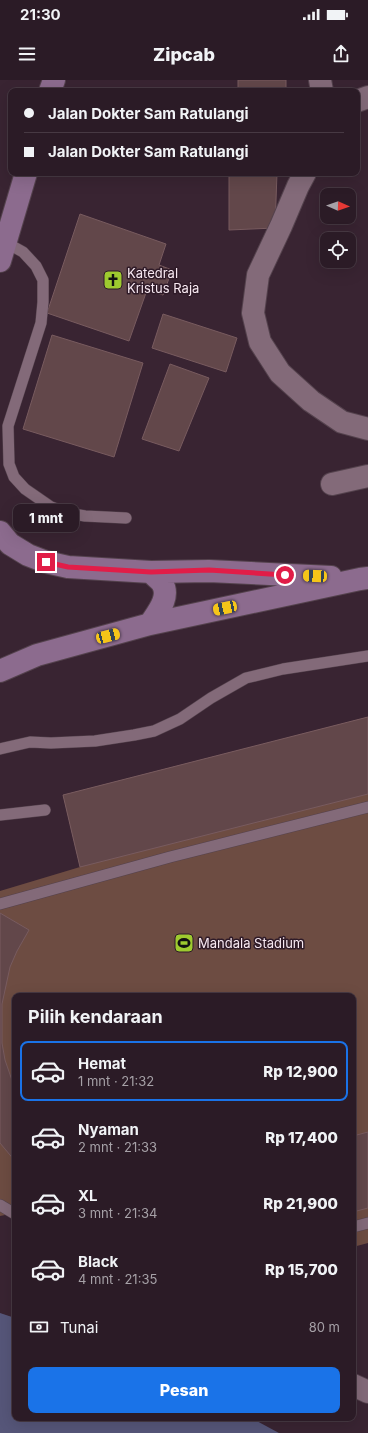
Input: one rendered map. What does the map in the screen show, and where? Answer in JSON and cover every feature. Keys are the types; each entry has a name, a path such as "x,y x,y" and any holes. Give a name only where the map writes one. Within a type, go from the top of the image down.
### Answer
{"main road":[{"path":"1,256 25,176"},
{"path":"0,532 10,544 28,555 46,562 68,567 151,572 209,570 364,579"},
{"path":"150,624 161,608 165,593 161,582 151,572"},
{"path":"0,671 37,655 150,624 364,579"}],"street":[{"path":"303,176 258,275 253,313 260,342 280,373 311,401 342,422 368,429"},
{"path":"332,484 368,476"},
{"path":"356,1386 368,1392"}],"lane":[{"path":"1,256 23,252 36,266 43,280 41,323 8,426 9,464 14,477 25,489 51,507 68,513 85,516 126,518"},
{"path":"0,749 30,742 51,743 95,741 154,731 180,719 211,698 246,678 283,668 368,656"},
{"path":"0,904 170,857 368,807"},
{"path":"0,815 45,810"},
{"path":"0,1205 12,1212"},
{"path":"356,1226 368,1223"}],"shaded area":[{"name":"Mandala Stadium","path":"368,717 368,1243 356,1246 356,993 12,993 12,1214 0,1216 0,891 80,867 63,795"}],"water":[{"path":"0,1313 12,1317 12,1421 257,1421 279,1433 0,1433"}],"building":[{"path":"238,80 286,80 286,88 238,88"},
{"path":"229,176 277,176 275,228 229,230"},
{"name":"Katedral Kristus Raja","path":"80,214 166,244 159,265 172,270 163,295 147,290 129,341 47,313"},
{"path":"163,314 237,338 226,372 152,348"},
{"path":"52,335 143,363 114,457 23,429"},
{"path":"170,364 209,378 179,451 142,439"},
{"path":"368,717 368,794 80,867 63,795"},
{"path":"0,913 29,930 10,967 2,1004 2,1043 5,1060 12,1080 12,1157 0,1143"},
{"path":"368,1132 368,1208 356,1211 356,1135"}],"place":[{"name":"Katedral Kristus Raja","path":"113,280"},
{"name":"Mandala Stadium","path":"184,943"}],"route":[{"path":"46,562 68,567 151,572 209,570 285,575"}]}
